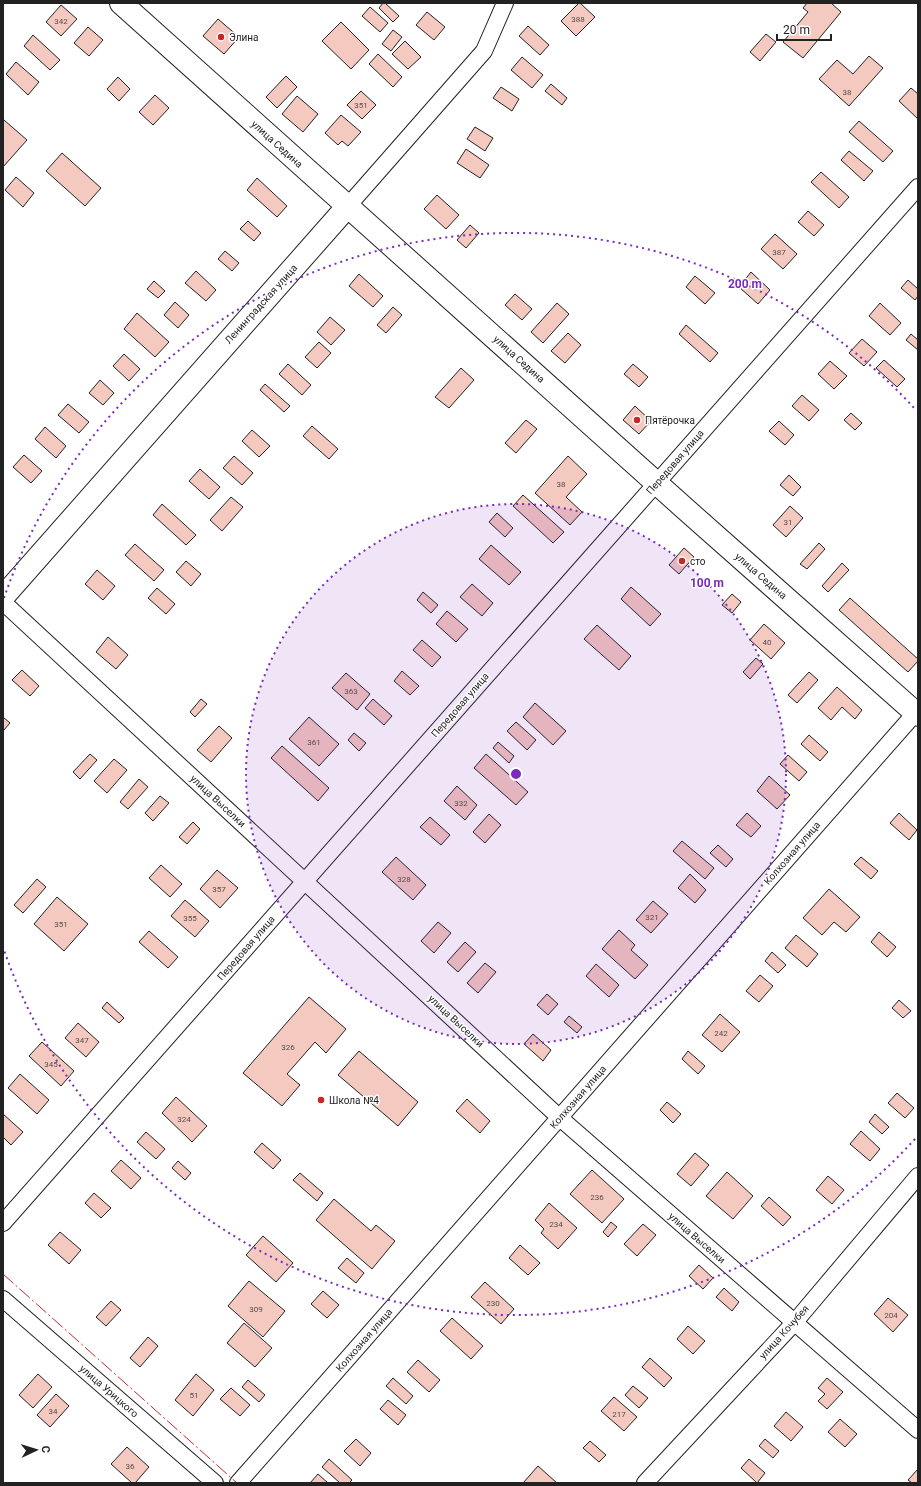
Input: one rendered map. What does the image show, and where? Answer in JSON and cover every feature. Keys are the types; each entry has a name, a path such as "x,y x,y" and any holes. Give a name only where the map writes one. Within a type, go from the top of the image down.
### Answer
{"main road":[{"name":"улица Седина","path":"121,3 347,207 917,712"},
{"name":"Ленинградская улица","path":"3,597 347,207"}],"street":[{"name":"Ленинградская улица","path":"347,207 484,51 505,3"},
{"name":"Передовая улица","path":"3,1223 918,187"},
{"name":"улица Выселки","path":"3,602 560,1118 918,1430"},
{"name":"Колхозная улица","path":"238,1483 917,712"},
{"name":"улица Кочубея","path":"645,1483 794,1323 918,1176"},
{"name":"улица Урицкого","path":"3,1299 216,1483"}],"building":[{"path":"383,3 385,3 399,16 393,22 379,8"},
{"path":"579,3 595,17 576,36 561,21"},
{"path":"807,3 831,3 841,12 803,58 783,42 808,12 803,8"},
{"path":"61,5 77,19 61,36 46,22"},
{"path":"370,7 388,23 380,32 362,16"},
{"path":"427,12 445,27 434,40 416,25"},
{"name":"Элина","path":"218,19 239,37 224,54 203,36"},
{"path":"341,22 369,50 351,69 322,41"},
{"path":"528,26 549,45 540,55 519,36"},
{"path":"88,27 103,40 89,56 74,43"},
{"path":"393,30 402,37 391,51 382,44"},
{"path":"766,34 776,42 760,61 750,52"},
{"path":"33,35 60,60 50,70 24,46"},
{"path":"405,41 421,57 408,69 392,54"},
{"path":"378,54 402,77 393,87 369,64"},
{"path":"869,56 883,68 849,106 819,79 837,60 853,74"},
{"path":"522,57 543,75 532,88 511,70"},
{"path":"16,62 39,82 28,95 6,74"},
{"path":"286,76 297,87 277,108 266,97"},
{"path":"118,77 130,89 119,101 107,89"},
{"path":"551,84 567,98 562,105 545,91"},
{"path":"501,87 519,99 512,111 493,98"},
{"path":"911,88 918,94 918,119 899,101"},
{"path":"361,91 376,105 362,119 347,105"},
{"path":"155,95 169,108 153,125 139,112"},
{"path":"297,96 318,114 303,132 282,114"},
{"path":"341,115 361,132 348,146 342,141 338,145 325,133"},
{"path":"4,120 27,140 3,167 3,121"},
{"path":"859,121 893,151 883,162 849,132"},
{"path":"475,127 493,138 485,151 467,139"},
{"path":"466,149 489,165 480,178 457,163"},
{"path":"849,151 873,171 864,181 841,160"},
{"path":"62,153 101,188 85,206 46,171"},
{"path":"821,172 849,197 839,208 811,182"},
{"path":"16,177 34,193 23,207 5,190"},
{"path":"257,178 287,206 277,217 247,190"},
{"path":"437,195 459,215 446,229 424,209"},
{"path":"808,211 824,225 814,236 798,222"},
{"path":"248,221 261,233 254,241 240,229"},
{"path":"470,225 479,233 466,248 457,240"},
{"path":"775,234 797,254 783,269 761,249"},
{"path":"225,251 239,263 232,271 218,259"},
{"path":"196,271 216,290 206,301 185,283"},
{"path":"751,272 770,290 758,304 739,287"},
{"path":"359,274 383,296 373,307 349,286"},
{"path":"695,276 715,293 705,304 686,287"},
{"path":"908,280 918,289 918,296 915,300 901,288"},
{"path":"154,281 165,291 158,298 147,289"},
{"path":"515,294 532,309 522,320 505,305"},
{"path":"175,302 189,315 178,328 164,315"},
{"path":"557,303 569,314 543,343 531,332"},
{"path":"880,303 901,323 890,335 869,316"},
{"path":"393,307 402,315 386,333 377,325"},
{"path":"137,313 169,342 155,357 124,329"},
{"path":"330,317 345,330 331,345 317,332"},
{"path":"686,325 718,353 710,362 679,334"},
{"path":"568,333 581,345 565,363 551,351"},
{"path":"911,334 918,340 918,350 906,340"},
{"path":"862,339 877,352 864,366 849,353"},
{"path":"319,342 331,353 317,368 305,357"},
{"path":"124,354 140,369 129,381 113,366"},
{"path":"884,360 905,379 897,387 876,368"},
{"path":"830,361 847,376 834,389 818,374"},
{"path":"288,364 311,385 302,395 279,374"},
{"path":"633,364 648,377 639,387 624,374"},
{"path":"461,368 474,380 449,408 435,397"},
{"path":"100,380 114,393 103,405 89,393"},
{"path":"265,384 290,406 284,412 260,390"},
{"path":"802,395 819,410 809,421 792,406"},
{"path":"68,404 89,422 79,433 58,415"},
{"name":"Пятёрочка","path":"635,406 651,421 639,434 623,420"},
{"path":"851,413 862,423 855,430 844,420"},
{"path":"526,420 537,429 516,453 505,443"},
{"path":"779,421 794,435 785,445 769,431"},
{"path":"312,426 338,449 329,459 303,436"},
{"path":"45,427 66,446 56,458 35,439"},
{"path":"252,430 270,446 259,457 242,441"},
{"path":"24,455 42,471 31,483 13,467"},
{"path":"234,456 253,473 242,485 223,468"},
{"path":"568,456 587,474 566,497 582,512 570,525 535,493"},
{"path":"200,469 220,487 209,499 189,481"},
{"path":"789,475 801,487 793,496 780,485"},
{"path":"523,495 564,532 553,543 513,506"},
{"path":"231,497 243,507 222,531 210,520"},
{"path":"162,504 196,535 186,545 153,515"},
{"path":"790,506 803,518 786,537 773,525"},
{"path":"497,513 513,528 505,537 489,522"},
{"path":"819,543 825,549 807,569 800,564"},
{"path":"135,544 164,570 154,581 125,555"},
{"path":"491,545 521,572 509,585 479,559"},
{"name":"сто","path":"684,548 694,557 679,574 669,565"},
{"path":"186,561 201,574 191,586 176,572"},
{"path":"842,563 849,570 828,592 822,586"},
{"path":"97,570 115,586 103,600 85,584"},
{"path":"472,584 493,603 482,616 460,597"},
{"path":"631,587 661,614 650,626 621,599"},
{"path":"157,588 175,604 166,614 148,598"},
{"path":"423,592 438,605 431,613 417,600"},
{"path":"732,594 741,602 732,613 722,605"},
{"path":"850,598 918,659 918,661 908,672 839,610"},
{"path":"447,611 468,629 456,642 436,624"},
{"path":"764,624 785,643 771,659 750,640"},
{"path":"597,625 631,656 619,670 584,639"},
{"path":"108,637 128,655 116,669 96,652"},
{"path":"422,640 441,657 432,667 413,650"},
{"path":"756,658 763,664 750,679 743,672"},
{"path":"22,670 39,686 30,696 12,680"},
{"path":"402,671 419,686 410,695 394,681"},
{"path":"809,672 818,680 797,703 788,695"},
{"path":"346,673 370,694 357,710 332,688"},
{"path":"837,687 862,710 855,719 842,707 831,720 818,708"},
{"path":"201,699 207,704 195,717 190,712"},
{"path":"373,699 392,716 384,725 365,708"},
{"path":"535,703 566,731 553,745 523,717"},
{"path":"3,717 10,723 3,731"},
{"path":"309,717 339,744 319,766 289,739"},
{"path":"516,722 536,740 527,750 507,731"},
{"path":"219,726 232,738 211,762 197,750"},
{"path":"354,733 366,743 359,751 348,740"},
{"path":"809,735 828,752 820,761 801,744"},
{"path":"498,742 514,756 509,763 493,748"},
{"path":"282,746 329,788 318,801 271,758"},
{"path":"90,754 97,760 80,779 73,772"},
{"path":"486,754 528,792 516,805 474,768"},
{"path":"788,755 807,772 799,781 780,764"},
{"path":"114,759 127,770 107,793 94,781"},
{"path":"769,776 790,795 777,809 757,791"},
{"path":"139,779 148,787 128,809 120,802"},
{"path":"457,786 477,805 465,820 444,801"},
{"path":"160,796 169,803 153,821 145,813"},
{"path":"747,813 761,826 751,837 736,825"},
{"path":"899,813 917,830 909,840 890,823"},
{"path":"489,814 501,825 485,843 473,832"},
{"path":"430,817 450,835 441,845 420,827"},
{"path":"193,822 200,829 187,844 179,837"},
{"path":"682,841 714,868 705,879 673,851"},
{"path":"718,845 733,859 726,867 710,853"},
{"path":"396,857 426,885 413,900 382,872"},
{"path":"861,857 878,871 871,879 854,864"},
{"path":"161,865 182,884 170,897 149,878"},
{"path":"217,870 238,888 220,908 200,889"},
{"path":"690,874 706,890 695,903 678,888"},
{"path":"37,879 46,887 23,913 14,905"},
{"path":"829,889 860,917 846,932 834,922 822,935 803,918"},
{"path":"57,897 88,924 64,951 34,924"},
{"path":"185,900 209,921 195,937 171,916"},
{"path":"653,901 668,914 651,933 636,920"},
{"path":"438,922 451,933 434,953 421,941"},
{"path":"619,930 635,945 631,950 648,965 635,979 602,949"},
{"path":"149,931 178,957 168,968 139,942"},
{"path":"879,932 896,947 887,957 871,942"},
{"path":"796,935 818,954 807,967 785,948"},
{"path":"465,942 476,952 458,972 447,962"},
{"path":"772,952 786,965 778,973 765,961"},
{"path":"485,963 496,972 478,993 467,983"},
{"path":"596,964 619,985 609,997 586,976"},
{"path":"760,975 773,986 759,1002 746,991"},
{"path":"547,994 558,1004 548,1015 537,1005"},
{"path":"309,997 346,1029 326,1053 315,1042 287,1074 300,1085 282,1106 243,1073"},
{"path":"899,1000 911,1011 903,1018 892,1008"},
{"path":"107,1002 124,1018 119,1023 102,1008"},
{"path":"720,1014 740,1032 722,1052 702,1035"},
{"path":"569,1016 582,1027 577,1033 564,1022"},
{"path":"78,1023 99,1042 86,1057 65,1038"},
{"path":"533,1034 551,1050 543,1061 524,1044"},
{"path":"42,1042 74,1071 61,1086 29,1056"},
{"path":"359,1051 418,1102 398,1126 338,1075"},
{"path":"688,1051 705,1066 698,1074 682,1059"},
{"path":"20,1074 49,1100 37,1114 8,1088"},
{"path":"897,1093 914,1108 905,1118 888,1103"},
{"path":"176,1097 207,1126 192,1142 162,1113"},
{"path":"467,1099 490,1121 480,1133 456,1111"},
{"path":"667,1102 681,1114 673,1123 660,1110"},
{"path":"3,1114 23,1132 11,1145 3,1137"},
{"path":"875,1114 889,1127 882,1134 869,1122"},
{"path":"861,1131 880,1149 870,1161 850,1144"},
{"path":"146,1132 165,1149 156,1159 137,1142"},
{"path":"262,1143 281,1160 273,1169 254,1152"},
{"path":"695,1153 709,1165 691,1186 677,1174"},
{"path":"121,1160 141,1178 131,1189 111,1171"},
{"path":"178,1161 191,1173 185,1180 172,1168"},
{"path":"592,1170 624,1199 602,1223 570,1194"},
{"path":"727,1172 753,1196 733,1219 706,1196"},
{"path":"300,1173 323,1193 317,1201 293,1180"},
{"path":"828,1176 844,1190 832,1204 816,1190"},
{"path":"94,1193 111,1208 101,1218 85,1203"},
{"path":"769,1197 791,1217 783,1226 761,1206"},
{"path":"334,1199 371,1231 376,1225 395,1241 372,1269 316,1220"},
{"path":"549,1203 577,1228 558,1249 541,1233 544,1229 535,1220"},
{"path":"611,1222 617,1227 608,1237 603,1232"},
{"path":"643,1224 656,1235 637,1256 624,1244"},
{"path":"60,1232 81,1250 69,1264 48,1245"},
{"path":"263,1236 293,1263 276,1282 246,1255"},
{"path":"520,1245 540,1263 528,1275 509,1258"},
{"path":"347,1258 364,1273 356,1283 338,1268"},
{"path":"699,1265 713,1278 703,1289 689,1276"},
{"path":"249,1281 285,1311 263,1337 228,1306"},
{"path":"485,1282 514,1309 501,1324 471,1297"},
{"path":"724,1288 739,1302 732,1311 716,1297"},
{"path":"323,1291 339,1305 327,1318 311,1304"},
{"path":"888,1298 908,1315 893,1332 874,1314"},
{"path":"111,1301 121,1310 106,1326 96,1317"},
{"path":"452,1318 483,1346 471,1359 440,1331"},
{"path":"244,1323 272,1348 255,1367 227,1343"},
{"path":"688,1326 705,1341 693,1354 677,1339"},
{"path":"148,1337 158,1346 140,1367 130,1358"},
{"path":"650,1358 672,1378 664,1387 642,1367"},
{"path":"418,1360 440,1380 429,1392 407,1372"},
{"path":"38,1374 52,1387 33,1408 19,1395"},
{"path":"196,1374 214,1390 193,1416 175,1400"},
{"path":"393,1378 413,1396 406,1404 386,1386"},
{"path":"827,1378 843,1392 827,1409 818,1401 825,1394 818,1388"},
{"path":"248,1380 265,1395 259,1402 242,1387"},
{"path":"633,1386 648,1398 639,1408 625,1395"},
{"path":"231,1388 250,1405 240,1416 220,1399"},
{"path":"56,1394 69,1406 50,1427 37,1415"},
{"path":"614,1397 637,1417 624,1431 601,1411"},
{"path":"388,1400 406,1415 398,1425 380,1409"},
{"path":"786,1412 803,1427 791,1441 774,1426"},
{"path":"840,1419 857,1434 845,1447 828,1432"},
{"path":"356,1439 371,1453 360,1466 344,1451"},
{"path":"765,1439 779,1451 773,1458 759,1446"},
{"path":"590,1441 606,1455 599,1462 583,1448"},
{"path":"127,1447 149,1467 135,1483 132,1483 111,1464"},
{"path":"329,1459 352,1480 349,1483 340,1483 322,1467"},
{"path":"749,1459 765,1473 757,1483 741,1468"},
{"path":"538,1466 557,1483 523,1483"},
{"path":"918,1469 918,1483 912,1483 908,1480"},
{"path":"318,1474 328,1483 310,1483"}],"power":[{"path":"3,1274 237,1483"}],"place":[{"name":"Элина","path":"221,37"},
{"name":"Пятёрочка","path":"637,420"},
{"name":"сто","path":"682,561"},
{"name":"Школа №4","path":"321,1100"}]}
